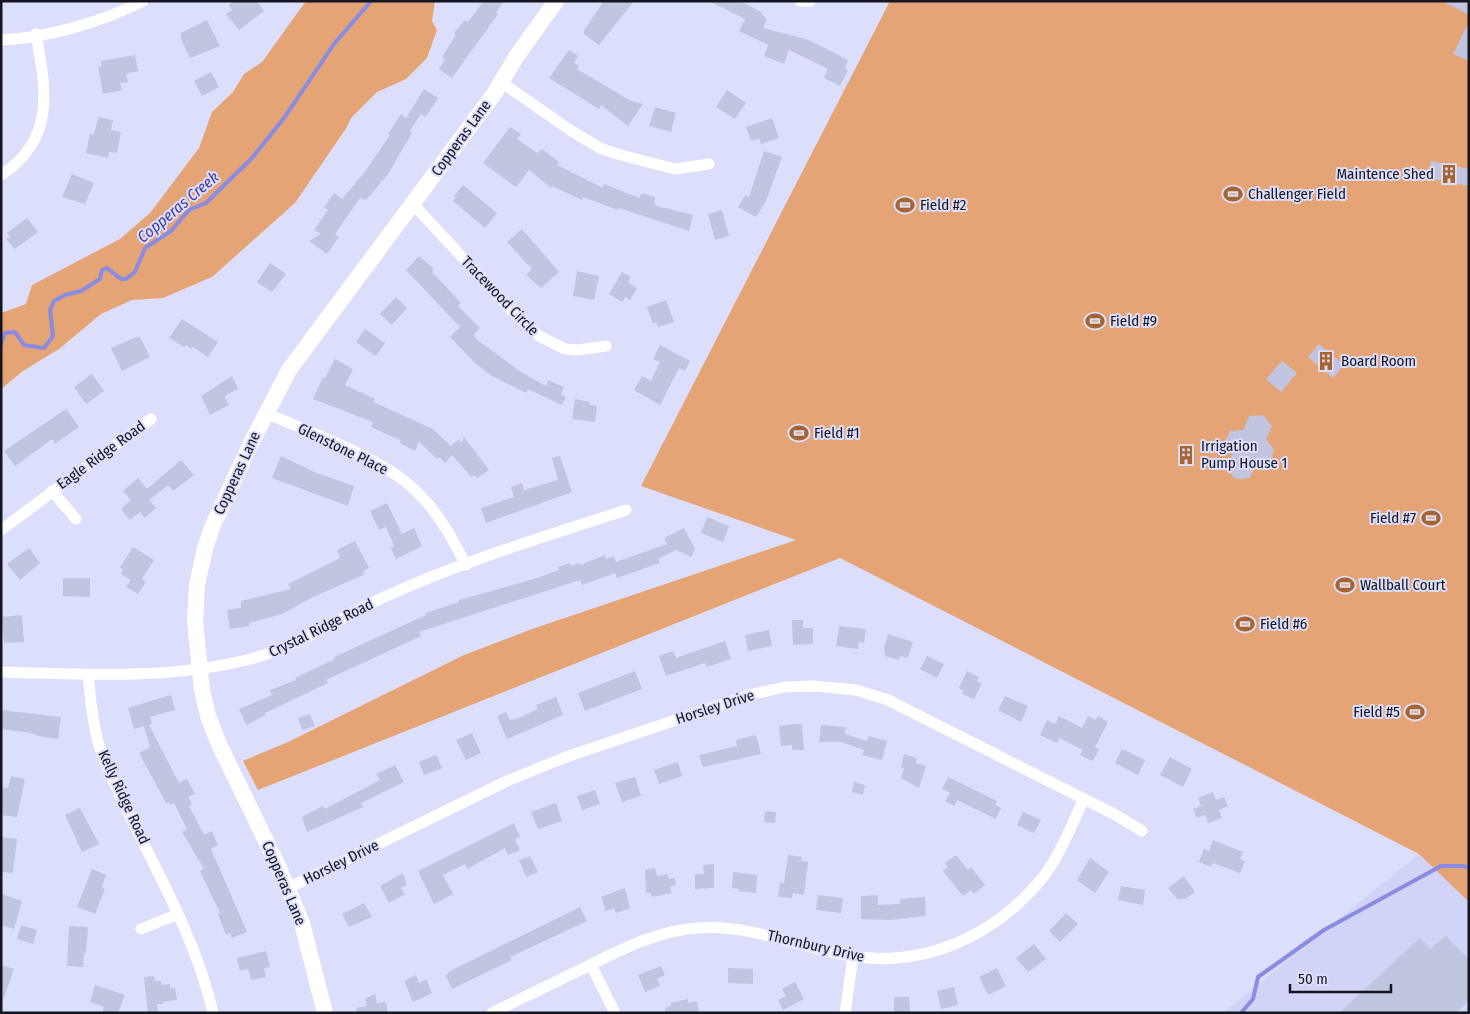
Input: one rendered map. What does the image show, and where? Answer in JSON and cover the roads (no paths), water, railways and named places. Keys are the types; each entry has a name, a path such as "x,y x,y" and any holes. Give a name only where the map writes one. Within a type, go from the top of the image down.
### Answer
{"street":[{"path":"1,40 104,18 143,1"},
{"name":"Copperas Lane","path":"325,1013 310,949 288,888 219,744 208,716 199,669 195,609 205,548 213,525 266,412 294,362 413,204 501,82 530,36 556,1"},
{"path":"800,1 810,1"},
{"path":"1,175 17,163 33,143 42,120 46,89 36,34"},
{"path":"501,82 583,139 608,151 675,169 709,164"},
{"name":"Tracewood Circle","path":"413,204 513,312 539,336 565,349 578,350 606,346"},
{"name":"Glenstone Place","path":"266,412 376,462 410,485 433,510 451,536 466,565"},
{"name":"Eagle Ridge Road","path":"1,530 151,419"},
{"name":"Eagle Ridge Road","path":"52,491 76,519"},
{"name":"Crystal Ridge Road","path":"1,672 88,675 199,669 263,656 389,595 466,565 626,510"},
{"name":"Kelly Ridge Road","path":"88,675 93,718 103,756 178,914 198,962 213,1013"},
{"name":"Horsley Drive","path":"288,888 524,774 752,694 785,687 838,687 856,690 888,700 1084,799 1142,831"},
{"name":"Thornbury Drive","path":"492,1013 640,941 670,932 696,928 752,931 853,957 895,959 951,947 997,922 1020,903 1045,874 1084,799"},
{"path":"141,929 178,914"},
{"path":"844,1013 853,957"},
{"path":"591,965 615,1013"}],"waterway":[{"name":"Copperas Creek","path":"1,344 5,333 15,332 24,345 44,348 53,336 50,310 54,301 65,295 81,291 100,279 102,270 107,268 121,279 126,279 135,272 145,248 171,231 189,210 206,203 252,158 284,118 334,44 371,1"},
{"path":"1241,1013 1253,999 1258,977 1324,930 1441,866 1464,866 1469,868"}],"place":[{"name":"Maintence Shed","path":"1449,174"},
{"name":"Challenger Field","path":"1233,194"},
{"name":"Field #2","path":"905,205"},
{"name":"Field #9","path":"1095,321"},
{"name":"Board Room","path":"1326,361"},
{"name":"Field #1","path":"799,433"},
{"name":"Irrigation Pump House 1","path":"1186,455"},
{"name":"Field #7","path":"1431,518"},
{"name":"Wallball Court","path":"1345,585"},
{"name":"Field #6","path":"1245,624"},
{"name":"Field #5","path":"1415,712"}]}
